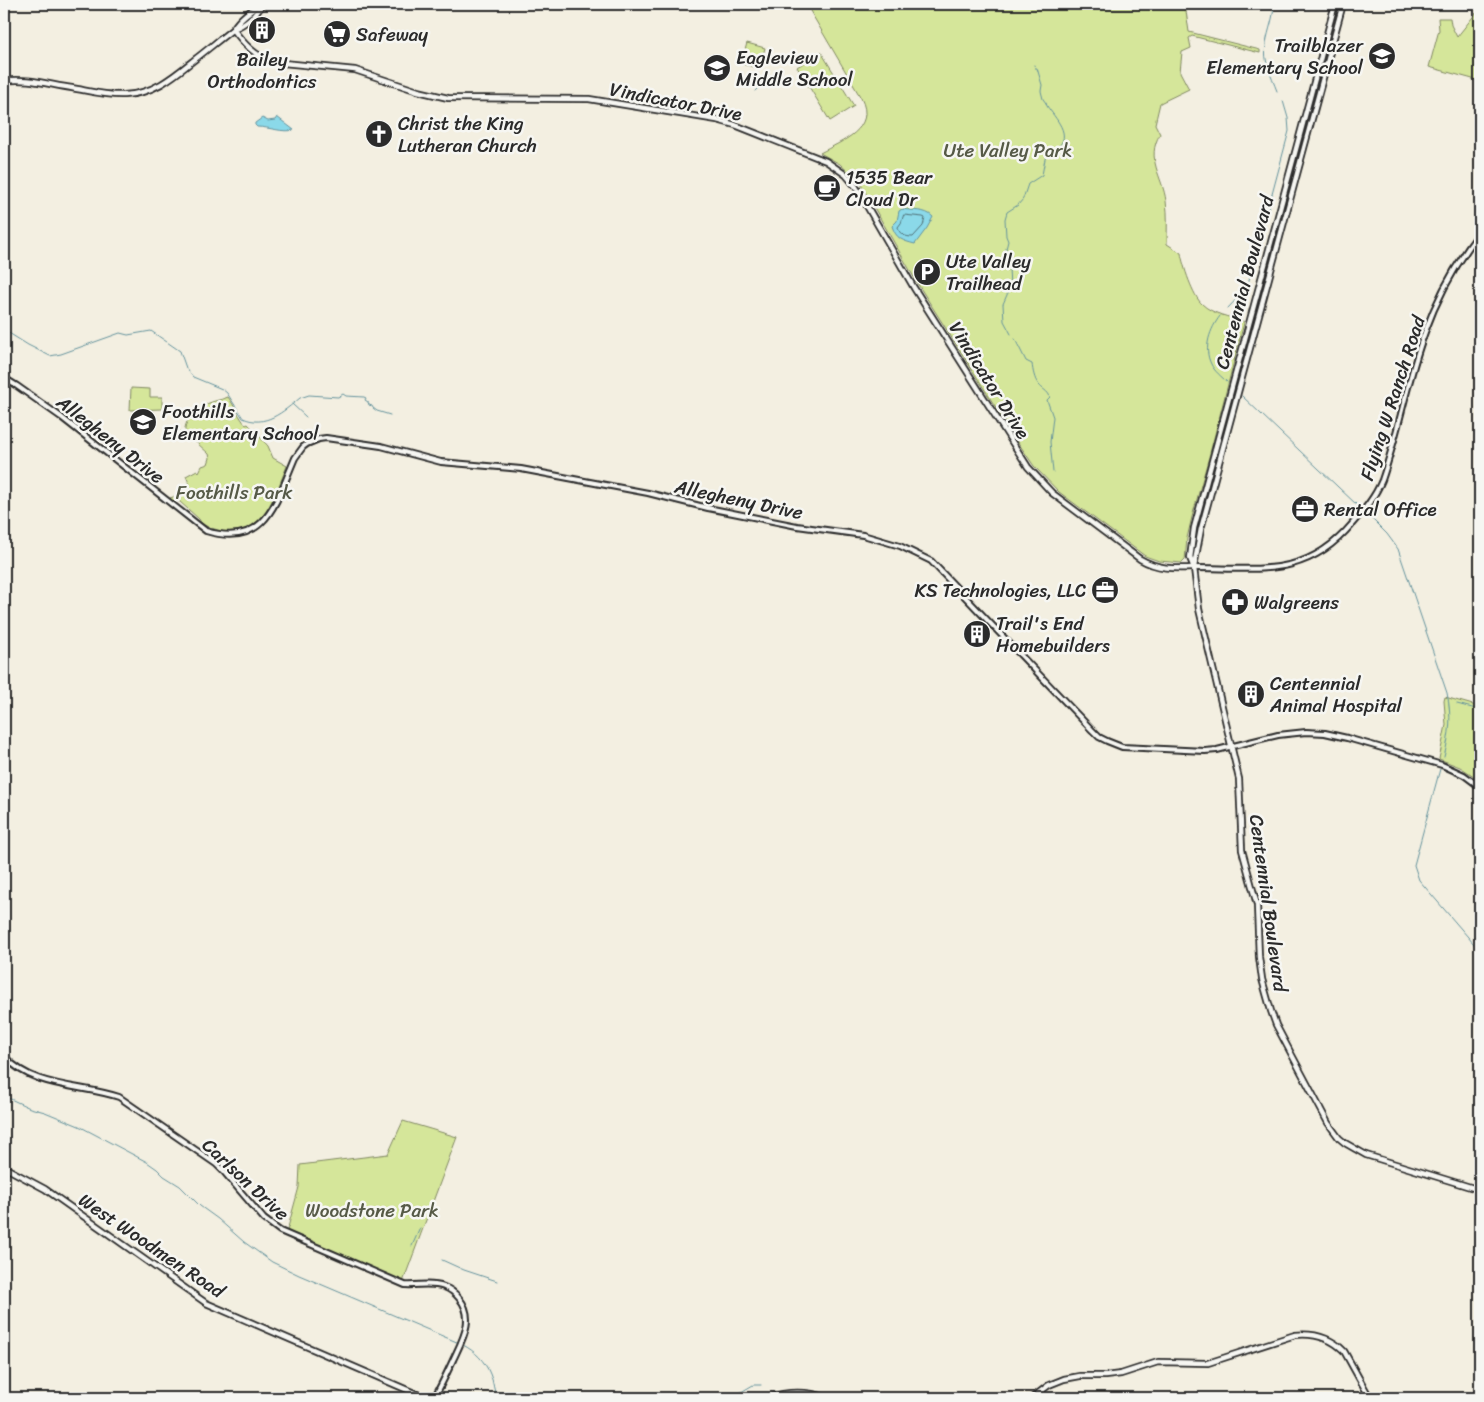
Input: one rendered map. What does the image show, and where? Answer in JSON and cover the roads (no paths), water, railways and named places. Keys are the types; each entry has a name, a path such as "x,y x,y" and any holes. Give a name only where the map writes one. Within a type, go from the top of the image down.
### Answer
{"main road":[{"path":"4,81 20,80 107,94 124,95 150,90 167,82 233,29 250,11 262,4"},
{"name":"Centennial Boulevard","path":"1335,4 1194,528 1190,558 1194,568 1199,609 1239,778 1242,850 1257,905 1259,957 1266,996 1276,1025 1328,1123 1345,1143 1366,1155 1480,1190"},
{"name":"Centennial Boulevard","path":"1194,568 1201,529 1343,4"},
{"name":"Vindicator Drive","path":"233,29 253,53 273,62 356,70 418,91 448,98 589,99 691,115 735,125 826,161 840,170 856,186 918,294 1020,455 1043,484 1068,506 1145,562 1165,568 1194,568"},
{"name":"West Woodmen Road","path":"4,1167 45,1189 206,1303 426,1398"},
{"path":"1032,1398 1049,1385 1072,1377 1121,1374 1158,1362 1208,1363 1294,1335 1305,1334 1318,1336 1338,1345 1348,1356 1368,1397"},
{"path":"768,1398 794,1392 809,1393 827,1398"}],"street":[{"name":"Flying W Ranch Road","path":"1194,568 1256,568 1295,564 1313,557 1328,548 1354,522 1376,493 1382,480 1419,349 1431,316 1456,267 1480,232"},
{"name":"Allegheny Drive","path":"4,378 61,417 206,531 228,535 242,534 259,525 275,503 299,452 312,441 326,438 381,446 441,462 529,470 797,526 849,533 900,546 931,561 1099,737 1114,745 1122,747 1217,750 1278,735 1306,732 1333,734 1442,765 1464,774 1480,786"},
{"name":"Carlson Drive","path":"4,1056 10,1063 36,1079 119,1096 216,1164 264,1219 281,1232 405,1285 435,1285 445,1287 454,1293 466,1309 466,1326 456,1353 434,1398"}],"water":[{"path":"277,117 294,130 257,127 255,125 262,118 268,121 275,120"},
{"path":"902,209 923,211 933,217 915,244 900,239 892,226 897,221 899,211"}],"waterway":[{"path":"1274,4 1265,50 1268,68 1277,91"},
{"path":"1011,334 1004,321 1003,304 1010,288 1005,219 1007,212 1018,205 1023,199 1028,184 1042,175 1046,157 1057,148 1063,138 1063,132 1058,121 1043,99 1042,85 1037,68 1034,65"},
{"path":"755,91 759,87 771,85 783,78"},
{"path":"1228,308 1245,290 1249,280 1289,131 1288,118 1283,101"},
{"path":"1220,316 1213,327 1209,339 1208,352 1212,367 1227,382"},
{"path":"4,330 50,356 61,354 120,333 128,335 151,331 180,351 186,368 193,377 222,389 227,393 243,418 251,421 266,420 273,417 300,398 309,395 338,397 343,394 346,396 364,397 369,405 377,411 390,415"},
{"path":"1015,339 1026,361 1032,364 1037,383 1050,397 1047,400 1053,417 1050,442 1053,472"},
{"path":"1242,396 1357,505"},
{"path":"292,404 306,417"},
{"path":"1369,516 1387,534 1398,549 1447,693 1450,725 1444,757"},
{"path":"1457,704 1480,710"},
{"path":"1440,769 1414,865 1419,880 1480,951"},
{"path":"4,1096 79,1126 147,1162 180,1186 200,1206 272,1262 459,1343"},
{"path":"412,1246 420,1228"},
{"path":"442,1260 497,1281"},
{"path":"463,1345 472,1350 485,1365 491,1377 497,1398"},
{"path":"731,1398 753,1385 761,1385"}],"place":[{"name":"Bailey Orthodontics","path":"262,30"},
{"name":"Safeway","path":"337,34"},
{"name":"Trailblazer Elementary School","path":"1382,56"},
{"name":"Eagleview Middle School","path":"717,68"},
{"name":"Christ the King Lutheran Church","path":"379,134"},
{"name":"1535 Bear Cloud Dr","path":"827,188"},
{"name":"Ute Valley Trailhead","path":"927,272"},
{"name":"Foothills Elementary School","path":"143,422"},
{"name":"Rental Office","path":"1305,509"},
{"name":"KS Technologies, LLC","path":"1105,590"},
{"name":"Walgreens","path":"1235,602"},
{"name":"Trail's End Homebuilders","path":"977,634"},
{"name":"Centennial Animal Hospital","path":"1251,694"}],"park label":[{"name":"Ute Valley Park","path":"1008,150"},
{"name":"Foothills Park","path":"234,492"},
{"name":"Woodstone Park","path":"372,1210"}]}
